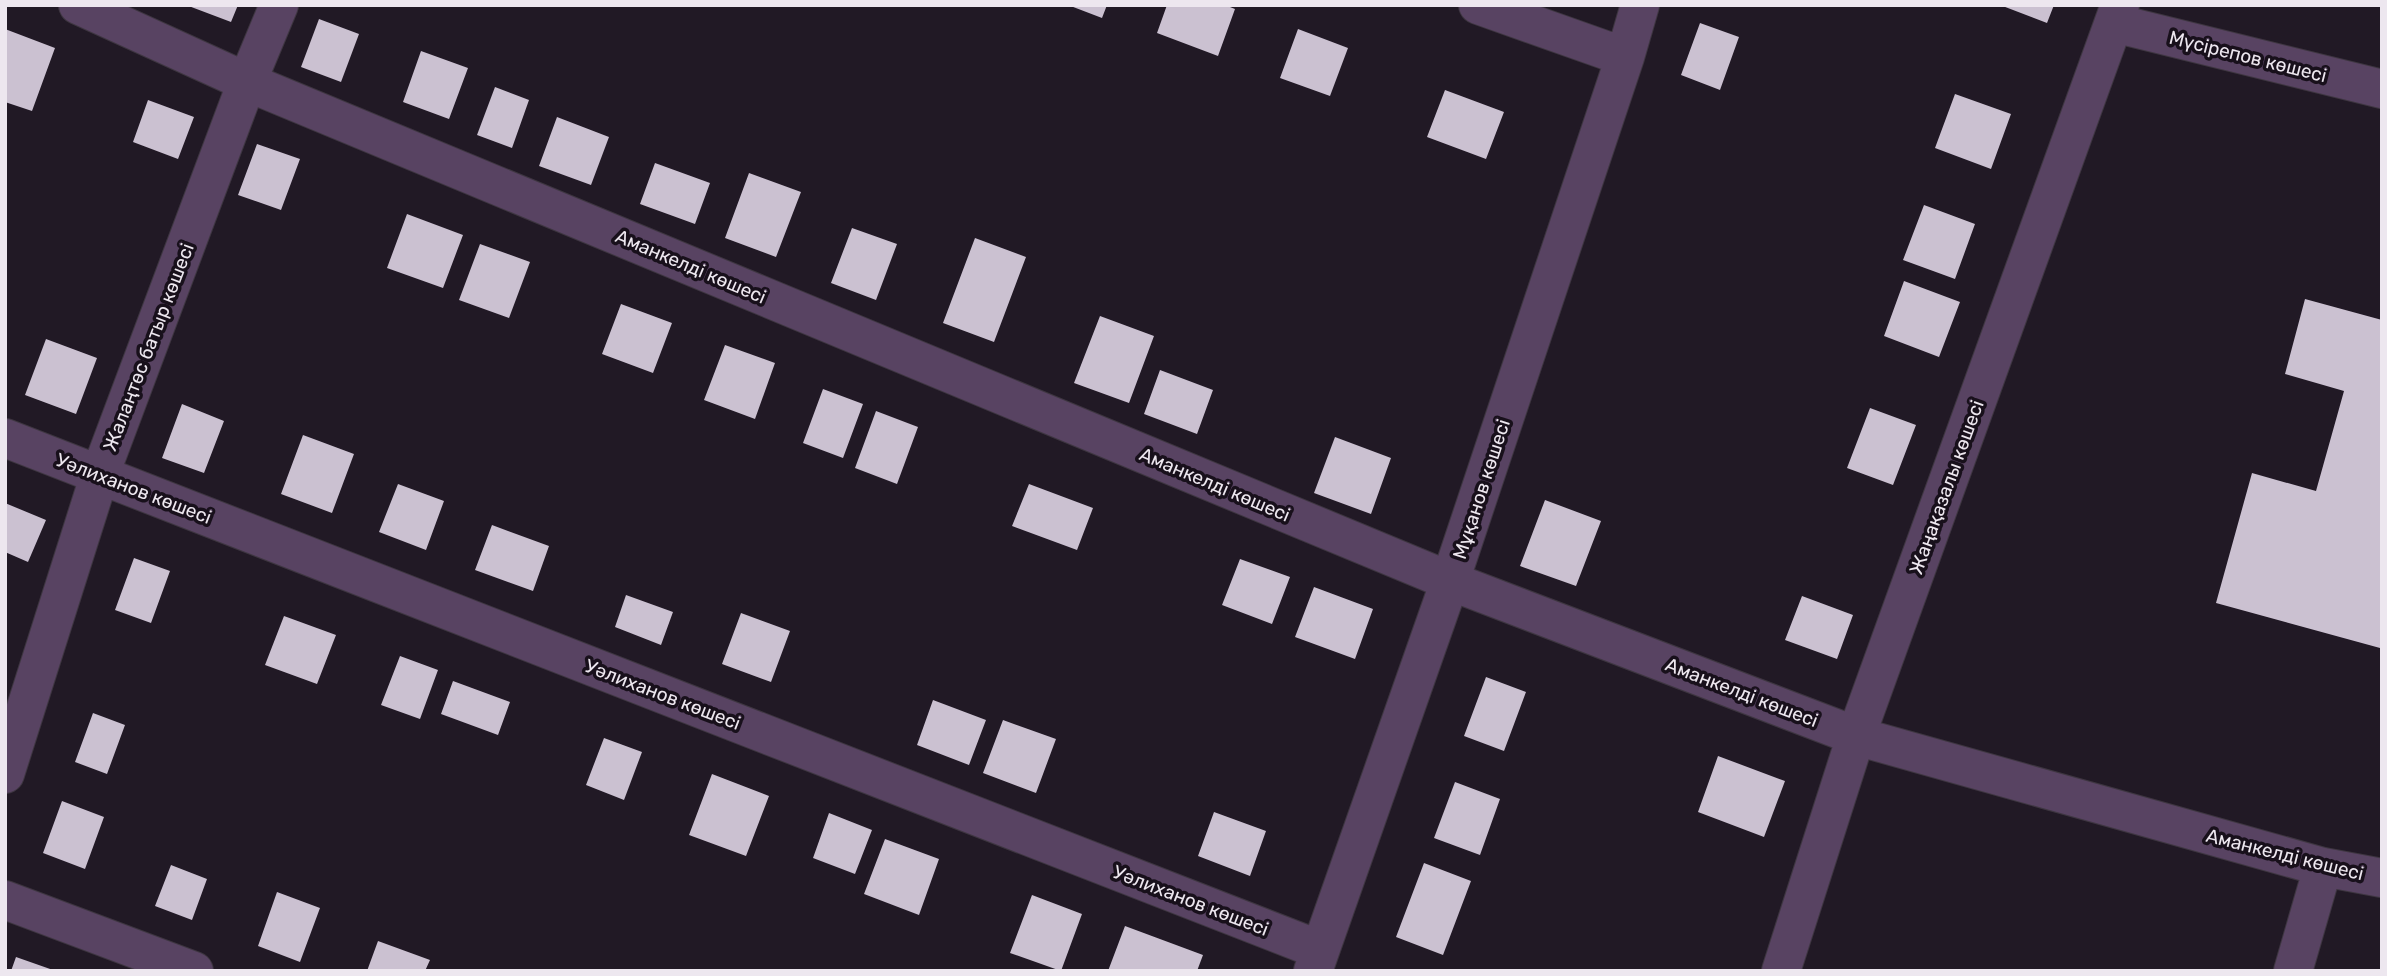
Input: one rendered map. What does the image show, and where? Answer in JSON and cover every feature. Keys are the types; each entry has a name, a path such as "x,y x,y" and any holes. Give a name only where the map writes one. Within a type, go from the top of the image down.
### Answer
{"street":[{"name":"Аманкелді көшесі","path":"78,5 247,82 1450,581 1856,736 2323,867 2382,878"},
{"name":"Жалаңтөс батыр көшесі","path":"5,774 100,474 247,82 279,5"},
{"path":"1478,5 1625,57"},
{"name":"Мұқанов көшесі","path":"1316,961 1450,581 1640,5"},
{"name":"Мүсірепов көшесі","path":"2117,14 2382,89"},
{"name":"Жаңақазалы көшесі","path":"1781,971 1856,736 2117,14"},
{"name":"Уәлиханов көшесі","path":"5,438 1316,961"},
{"path":"2293,971 2323,867"},
{"path":"5,900 194,971"}],"building":[{"path":"186,5 238,5 231,22"},
{"path":"1068,5 1107,5 1102,18"},
{"path":"1167,5 1225,5 1235,9 1218,56 1157,33"},
{"path":"2000,5 2054,5 2047,23"},
{"path":"319,19 359,34 341,82 301,67"},
{"path":"1700,23 1739,37 1720,90 1681,75"},
{"path":"5,29 55,48 32,111 5,102"},
{"path":"1298,29 1348,48 1330,96 1280,78"},
{"path":"421,51 468,68 449,119 403,102"},
{"path":"495,87 529,100 512,148 477,135"},
{"path":"1445,90 1504,112 1486,159 1427,137"},
{"path":"1955,94 2011,114 1991,169 1935,148"},
{"path":"148,100 194,117 178,159 133,142"},
{"path":"557,117 609,137 591,185 539,166"},
{"path":"257,144 300,159 281,210 238,195"},
{"path":"655,163 710,183 695,224 640,204"},
{"path":"749,173 801,192 776,257 725,238"},
{"path":"1924,205 1975,224 1955,279 1903,260"},
{"path":"407,214 463,235 443,288 387,268"},
{"path":"852,228 897,244 876,300 831,283"},
{"path":"975,238 1026,257 994,342 943,323"},
{"path":"480,244 530,262 509,318 459,300"},
{"path":"1904,281 1960,302 1939,357 1884,336"},
{"path":"2305,299 2382,320 2380,648 2216,603 2252,473 2316,491 2344,391 2285,374"},
{"path":"621,304 672,323 653,373 602,354"},
{"path":"1100,316 1154,336 1129,403 1074,383"},
{"path":"46,339 97,358 76,414 25,395"},
{"path":"725,345 775,363 755,419 704,400"},
{"path":"1160,370 1213,390 1197,434 1144,414"},
{"path":"823,389 863,404 843,458 803,443"},
{"path":"182,404 224,421 204,473 162,458"},
{"path":"1870,408 1916,425 1893,485 1847,468"},
{"path":"876,411 918,427 897,484 855,468"},
{"path":"303,435 354,454 332,513 281,494"},
{"path":"1335,437 1391,458 1371,514 1314,493"},
{"path":"398,484 444,501 426,550 379,532"},
{"path":"1029,484 1093,508 1077,550 1012,526"},
{"path":"1545,500 1601,521 1576,586 1520,566"},
{"path":"5,503 46,520 28,562 5,552"},
{"path":"492,525 549,546 533,591 475,570"},
{"path":"134,558 170,571 151,623 115,610"},
{"path":"1240,559 1290,577 1272,624 1222,605"},
{"path":"1314,587 1373,609 1355,659 1295,637"},
{"path":"626,595 673,612 661,645 615,627"},
{"path":"1802,596 1853,615 1837,659 1785,640"},
{"path":"741,613 790,631 771,682 722,664"},
{"path":"284,616 336,635 317,684 265,665"},
{"path":"400,656 438,670 420,719 381,705"},
{"path":"1486,677 1526,692 1504,751 1464,736"},
{"path":"453,681 510,702 498,735 441,714"},
{"path":"933,700 986,720 969,765 917,745"},
{"path":"93,713 125,725 107,774 75,762"},
{"path":"1003,720 1056,739 1036,793 983,773"},
{"path":"604,738 642,752 624,800 586,785"},
{"path":"1718,756 1785,781 1764,837 1698,812"},
{"path":"712,774 769,796 746,856 689,835"},
{"path":"1455,782 1500,799 1480,855 1434,838"},
{"path":"62,801 104,817 85,869 43,853"},
{"path":"1214,812 1266,831 1250,876 1198,856"},
{"path":"829,813 872,830 855,874 813,858"},
{"path":"885,839 939,859 919,915 864,894"},
{"path":"1424,863 1471,881 1443,955 1396,937"},
{"path":"171,865 207,879 192,920 155,906"},
{"path":"277,892 320,908 300,962 258,946"},
{"path":"1032,895 1082,914 1061,971 1010,953"},
{"path":"1125,926 1203,955 1197,971 1108,971"},
{"path":"378,941 430,960 425,971 367,971"},
{"path":"16,957 53,970 53,971 11,971"}]}
